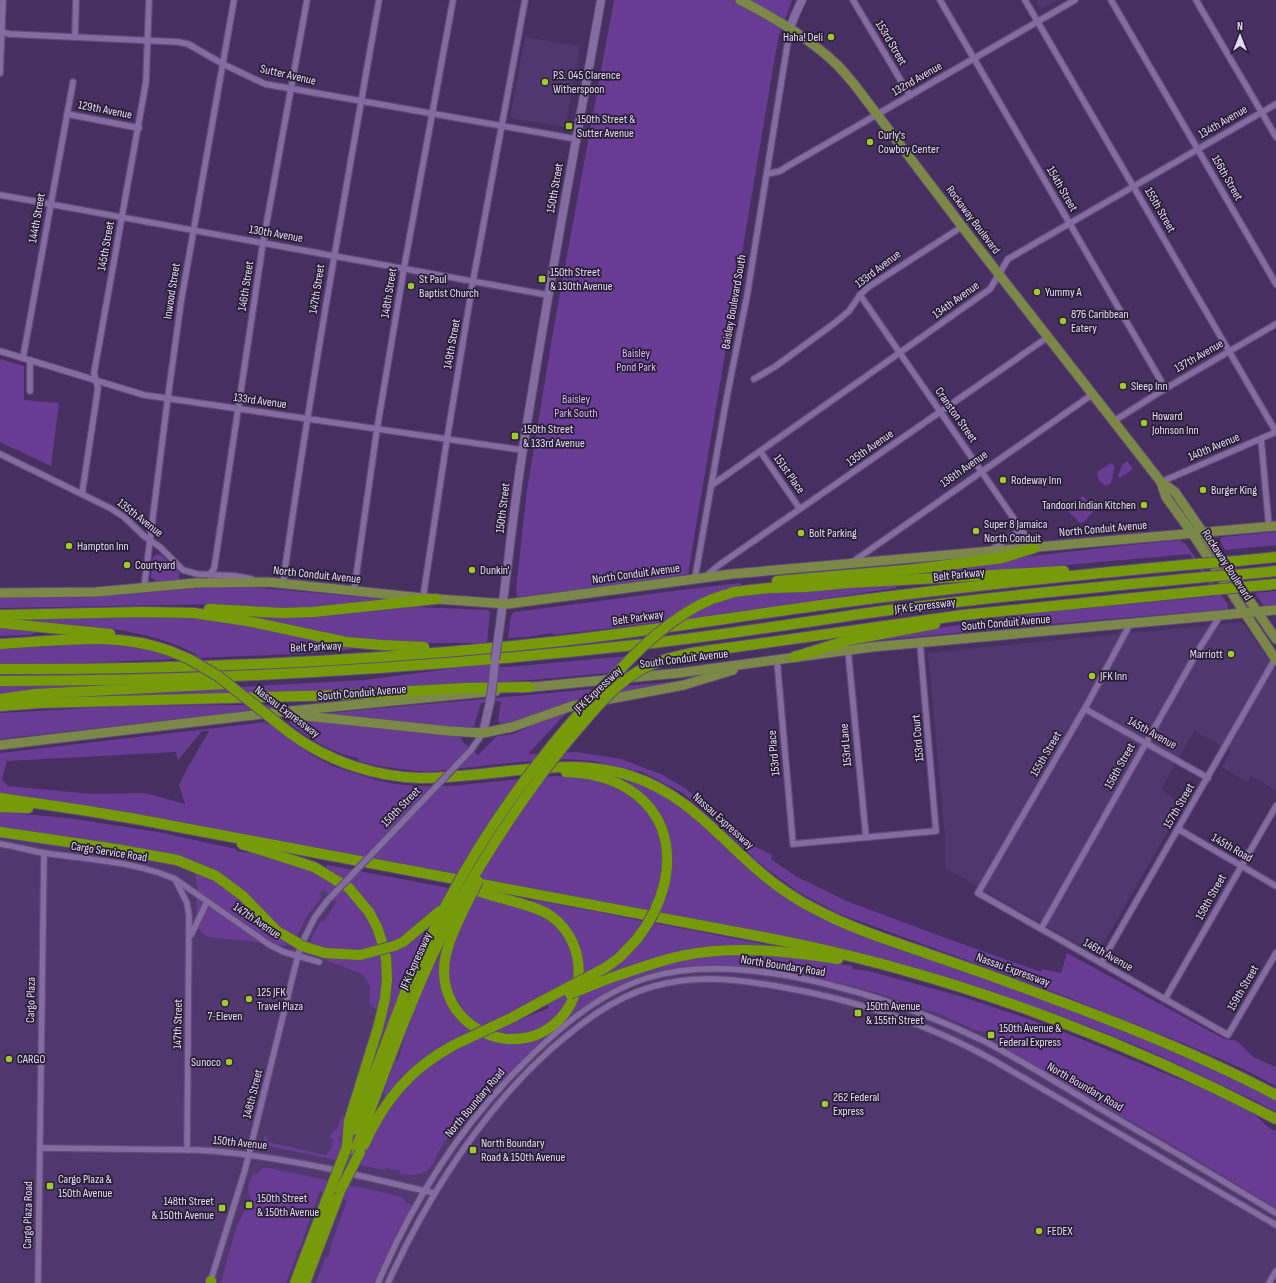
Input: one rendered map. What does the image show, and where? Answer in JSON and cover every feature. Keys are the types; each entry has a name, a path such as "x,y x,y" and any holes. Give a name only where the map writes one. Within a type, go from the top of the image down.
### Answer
{"highway":[{"path":"848,579 1002,558 1034,548"},
{"name":"Belt Parkway","path":"0,669 206,666 321,660 476,649 602,636 946,590 1130,570 1276,557"},
{"path":"848,579 1043,571 1130,570"},
{"name":"Belt Parkway","path":"0,681 187,678 349,670 484,660 702,637 941,604 1066,590 1276,571"},
{"name":"JFK Expressway","path":"455,908 470,863 507,806 547,752 576,717 622,667 657,634 682,614 729,590 752,584 848,579"},
{"name":"JFK Expressway","path":"307,1283 336,1194 409,1007 430,958 455,908 496,839 543,773 578,728 625,680 644,668 664,659 685,654 900,622 1036,607 1276,584"},
{"path":"0,615 143,612 199,609 308,613 436,599"},
{"path":"794,657 849,640 1036,607"},
{"path":"143,612 222,616 358,643 476,649"},
{"path":"0,623 108,633 139,639 160,647"},
{"name":"Nassau Expressway","path":"0,644 109,639 160,647 190,659 218,676 290,733 308,745 333,758 359,768 387,774 432,778 546,767 579,766 613,771 646,781 666,791 703,818 769,880 792,896 822,913 858,929 1040,994 1132,1029 1208,1062 1276,1095"},
{"path":"0,699 46,693 267,681 349,670"},
{"path":"0,706 40,703 336,695 465,688 529,687"},
{"path":"500,772 576,773 604,778 617,783 629,789 650,807 665,838 667,854 665,881 656,909 637,939 619,958 605,968 547,1001"},
{"path":"0,798 82,810 327,854 785,941 862,959 1020,1008 1112,1042 1188,1076 1276,1119"},
{"path":"0,807 82,810"},
{"path":"0,832 116,849 177,860 216,876 243,896 277,931 302,946 325,953 360,955 394,946 403,942 455,908"},
{"path":"204,832 314,866 349,888 369,912 377,927 386,958 387,979 385,999 378,1028 349,1121 354,1150"},
{"path":"327,854 480,892 534,907 551,916 565,929 572,941 578,960 579,973 578,985 572,1001 562,1016 553,1025 531,1036 519,1039 507,1039 494,1037 482,1032 470,1025 460,1015 449,997 445,984 444,972 455,908"},
{"path":"336,1194 354,1150 399,1087 424,1063 454,1045 547,1001 602,981 680,956 733,950 806,954 861,963 917,975"},
{"name":"JFK Expressway","path":"295,1283 314,1234 336,1194"},
{"path":"289,1283 314,1234"}],"main road":[{"name":"150th Street","path":"483,733 490,702 522,450 601,0"},
{"name":"Rockaway Boulevard","path":"740,0 790,28 833,61 854,84 1161,482 1175,492 1276,639"},
{"path":"790,28 802,0"},
{"name":"Rockaway Boulevard","path":"1161,482 1166,497 1192,533 1276,660"},
{"name":"North Conduit Avenue","path":"0,593 79,592 213,582 268,582 423,598 503,604 700,578 1273,526"},
{"name":"South Conduit Avenue","path":"0,745 270,713 459,696 529,687 679,673 848,650 1276,610"},
{"path":"270,713 331,718 456,732 483,733 512,727 572,706 694,682 756,663"}],"street":[{"path":"0,72 3,0"},
{"path":"75,37 76,0"},
{"name":"145th Street","path":"82,494 98,388 94,373 139,128 146,82 149,0"},
{"name":"Inwood Street","path":"144,588 181,302 234,0"},
{"name":"146th Street","path":"209,575 214,569 216,563 263,243 307,0"},
{"name":"147th Street","path":"283,583 307,419 379,0"},
{"name":"148th Street","path":"354,591 377,429 404,268 453,0"},
{"name":"149th Street","path":"423,598 447,439 524,0"},
{"name":"153rd Street","path":"853,0 910,96"},
{"name":"154th Street","path":"940,0 1161,381 1163,390"},
{"name":"155th Street","path":"1025,0 1276,432"},
{"name":"132nd Avenue","path":"767,174 780,171 1075,0"},
{"name":"156th Street","path":"1111,0 1276,284"},
{"path":"1196,0 1276,136"},
{"name":"Baisley Boulevard South","path":"700,578 712,485 747,296 790,28"},
{"name":"Sutter Avenue","path":"1,33 148,39 179,42 188,44 223,64 265,84 576,139"},
{"name":"144th Street","path":"23,358 73,82"},
{"name":"134th Avenue","path":"712,485 900,354 990,289 1000,275 1008,259 1276,104"},
{"name":"129th Avenue","path":"67,114 139,128"},
{"name":"130th Avenue","path":"0,195 404,268 548,296"},
{"name":"133rd Avenue","path":"754,379 776,366 849,312 860,295 867,288 963,226"},
{"name":"Cranston Street","path":"860,295 1034,548"},
{"name":"137th Avenue","path":"1114,421 1163,390 1276,324"},
{"name":"135th Avenue","path":"700,578 1048,337"},
{"name":"133rd Avenue","path":"0,351 144,395 522,450"},
{"path":"30,360 30,391"},
{"name":"136th Avenue","path":"849,564 981,470 1093,394"},
{"name":"140th Avenue","path":"1161,482 1276,432"},
{"path":"1261,439 1273,526"},
{"name":"151st Place","path":"760,451 800,509"},
{"name":"135th Avenue","path":"0,454 110,508 124,517 150,541 160,547 184,570 197,574 235,576 268,582"},
{"path":"988,552 1022,529"},
{"name":"156th Street","path":"1041,929 1199,649 1220,616"},
{"name":"155th Street","path":"978,893 1084,709 1130,624"},
{"name":"153rd Court","path":"866,837 936,831 920,643"},
{"name":"153rd Lane","path":"848,650 866,837"},
{"name":"153rd Place","path":"777,660 793,844 866,837"},
{"name":"157th Street","path":"1102,963 1276,660"},
{"name":"145th Avenue","path":"1084,709 1146,742 1208,778"},
{"name":"150th Street","path":"297,955 308,928 327,901 471,750 483,733"},
{"name":"158th Street","path":"1165,999 1276,806"},
{"name":"145th Road","path":"1178,830 1276,886"},
{"name":"Cargo Service Road","path":"0,844 26,848 44,853 141,867 159,872 174,879 208,902"},
{"name":"Cargo Plaza","path":"40,1148 44,853"},
{"path":"174,879 187,903 190,940"},
{"name":"146th Avenue","path":"978,893 1228,1035"},
{"name":"147th Street","path":"187,1150 190,940 198,919 208,902"},
{"name":"147th Avenue","path":"208,902 270,945 284,952 319,962"},
{"name":"159th Street","path":"1228,1035 1276,953"},
{"name":"148th Street","path":"210,1282 249,1154 297,955"},
{"name":"North Boundary Road","path":"378,1283 396,1242 424,1191 454,1146 490,1099 531,1056 575,1018 604,998 625,987 646,979 678,971 700,969 719,969 774,974 844,988 889,1001 952,1026 987,1043 1040,1073 1276,1213"},
{"name":"North Boundary Road","path":"388,1283 406,1244 434,1193 461,1150 497,1104 526,1073 576,1028 607,1006 638,991 661,984 682,980 714,978 756,982 826,995 896,1016 952,1039 993,1060 1276,1225"},
{"name":"150th Avenue","path":"40,1148 187,1150 249,1154 298,1162 434,1193"},
{"name":"Cargo Plaza Road","path":"38,1283 40,1148"},
{"path":"1269,1283 1276,1271"}],"shaded area":[{"path":"1036,0 1057,0 1041,9"},
{"name":"P.S. 045 Clarence Witherspoon","path":"525,37 580,46 565,127 510,118"},
{"path":"1242,622 1276,670 1276,790 1251,776 1247,782 1222,767 1231,751 1194,731 1161,790 1183,804 1097,955 945,868 945,837 928,653"},
{"path":"0,822 312,876 349,905 379,1007 510,1029 650,970 712,957 871,979 1276,1139 1276,1283 0,1283"}],"green space":[{"name":"Baisley Pond Park","path":"614,0 792,0 778,39 688,574 517,597 516,589 527,490 554,326"},
{"path":"0,359 24,366 24,400 59,403 51,466 0,442"},
{"path":"1127,461 1133,469 1120,478 1118,476 1122,465"},
{"path":"1111,463 1115,466 1111,483 1106,486 1099,480 1097,472"},
{"path":"1083,496 1095,509 1085,521 1080,523 1069,512 1066,504 1074,502"},
{"path":"1276,532 1276,545 1225,550 1220,541 1222,537"},
{"path":"1181,540 1182,543 1185,543 1228,605 1228,609 881,640 881,637 1038,613 1217,596 1190,554 1034,568 1026,567 1024,569 898,576 969,564"},
{"path":"160,554 180,573 179,580 155,582 155,579 151,578 153,556"},
{"path":"740,583 753,594 771,592 784,594 786,591 896,585 896,588 695,618 553,635 552,633 508,638 511,616 514,612"},
{"path":"229,586 381,599 322,608 283,608 226,604 0,608 0,598 81,598"},
{"path":"1276,591 1276,605 1264,606 1255,593"},
{"path":"418,607 487,610 490,612 487,643 394,643 346,639 243,616 284,618 327,616"},
{"path":"143,615 231,619 353,649 317,653 60,664 0,664 0,648 95,643 129,645 172,657 198,655 159,639 138,634 96,627 32,621 32,618"},
{"path":"0,627 39,631 30,635 0,636"},
{"path":"628,656 609,673 465,686 400,689 380,687 380,690 130,697 130,693 364,680 494,663 500,664 500,667 507,667"},
{"path":"669,682 669,684 504,725 500,724 498,721 501,701 481,703 474,726 471,729 329,715 329,713"},
{"path":"0,685 90,686 90,688 0,697"},
{"path":"297,705 0,739 0,713 123,706"},
{"path":"566,713 528,754 577,752 621,759 661,774 685,788 750,844 772,855 771,859 797,877 849,902 943,937 1041,972 1042,969 1061,973 1067,953 1224,1039 1237,1041 1253,1057 1276,1067 1276,1086 1243,1069 1183,1043 1060,994 837,913 797,891 758,862 683,793 642,772 593,761 565,759 520,762 427,772 399,769 358,761 358,758 339,753 304,734 288,722 291,721 290,719 459,735 464,743 478,755 497,736 513,734 549,718"},
{"path":"266,722 266,724 271,724 309,753 332,766 376,780 395,784 450,786 552,776 590,777 617,785 641,802 656,823 670,878 672,866 671,843 663,820 646,795 621,778 663,795 685,808 763,881 820,918 864,936 1070,1009 1162,1046 1276,1101 1276,1112 1173,1062 1096,1029 1013,1000 901,965 0,795 0,753","holes":["202,731 209,731 179,785 185,804 145,793 92,794 8,786 2,779 7,761 176,752 178,760"]},
{"path":"0,812 68,818 158,832 236,849 236,851 257,854 267,859 267,857 318,872 349,893 375,928 385,965 380,1010 374,1008 369,1003 370,987 362,974 318,957 311,948 311,939 315,930 321,921 323,922 337,902 323,890 319,894 322,897 307,916 297,936 291,944 283,946 208,937 200,931 197,923 197,881 193,870 183,859 161,851 0,827"},
{"path":"327,865 444,887 542,915 564,935 573,954 575,978 564,1008 553,1020 535,1031 516,1035 501,1034 478,1025 459,1008 461,1005 454,995 450,984 450,960 467,913 441,904 416,954 381,1039 392,987 391,960 385,934 373,910 365,900 349,884 326,868","holes":["543,997 549,1008 506,1025 495,1020"]},
{"path":"534,900 788,949 717,948 610,975 608,971 629,955 642,941 623,950 605,964 588,991 658,967 706,956 752,955 840,964 852,966 852,969 869,971 963,997 1049,1026 1201,1088 1254,1114 1269,1128 1276,1131 1276,1208 1169,1143 1010,1052 1004,1044 995,1039 996,1037 986,1032 975,1030 933,1011 932,1012 891,997 850,985 765,969 739,966 688,966 662,970 629,980 599,996 581,1009 579,1008 572,1015 570,1013 577,1005 575,1004 579,947 532,904"},
{"path":"445,945 442,973 471,1029 538,1038 542,1041 492,1091 468,1120 451,1137 449,1136 427,1171 421,1174 412,1175 400,1174 400,1171 385,1168 384,1170 269,1146 265,1143 264,1135 267,1137 268,1142 325,1155 330,1151 334,1140 329,1138 332,1132 337,1129 341,1118 345,1115 348,1116 339,1141 366,1150 386,1114 411,1081 438,1060 473,1041 408,1072 400,1077 401,1079 387,1096 383,1095 395,1061 398,1061 406,1031"},
{"path":"263,1168 270,1168 395,1195 403,1198 407,1204 410,1203 411,1208 408,1216 375,1283 316,1283 326,1256 328,1258 332,1242 347,1201 320,1191 300,1248 296,1252 297,1255 286,1283 221,1283 236,1228 245,1209 248,1210 251,1197 249,1196 248,1188 253,1173 254,1175"}],"place":[{"name":"Haha! Deli","path":"831,37"},
{"name":"P.S. 045 Clarence Witherspoon","path":"545,82"},
{"name":"150th Street & Sutter Avenue","path":"569,126"},
{"name":"Curly's Cowboy Center","path":"870,142"},
{"name":"150th Street & 130th Avenue","path":"542,279"},
{"name":"St Paul Baptist Church","path":"411,286"},
{"name":"Yummy A","path":"1037,292"},
{"name":"876 Caribbean Eatery","path":"1063,321"},
{"name":"Sleep Inn","path":"1123,386"},
{"name":"Howard Johnson Inn","path":"1144,423"},
{"name":"150th Street & 133rd Avenue","path":"515,436"},
{"name":"Rodeway Inn","path":"1003,480"},
{"name":"Burger King","path":"1203,490"},
{"name":"Tandoori Indian Kitchen","path":"1144,505"},
{"name":"Super 8 Jamaica North Conduit","path":"976,531"},
{"name":"Bolt Parking","path":"801,533"},
{"name":"Hampton Inn","path":"69,546"},
{"name":"Courtyard","path":"127,565"},
{"name":"Dunkin'","path":"472,570"},
{"name":"Marriott","path":"1231,654"},
{"name":"JFK Inn","path":"1092,676"},
{"name":"125 JFK Travel Plaza","path":"249,999"},
{"name":"7-Eleven","path":"225,1003"},
{"name":"150th Avenue & 155th Street","path":"858,1013"},
{"name":"150th Avenue & Federal Express","path":"991,1035"},
{"name":"CARGO","path":"9,1059"},
{"name":"Sunoco","path":"229,1062"},
{"name":"262 Federal Express","path":"825,1104"},
{"name":"North Boundary Road & 150th Avenue","path":"473,1150"},
{"name":"Cargo Plaza & 150th Avenue","path":"50,1186"},
{"name":"150th Street & 150th Avenue","path":"249,1205"},
{"name":"148th Street & 150th Avenue","path":"222,1208"},
{"name":"FEDEX","path":"1039,1231"}],"park label":[{"name":"Baisley Park South","path":"576,406"}]}
